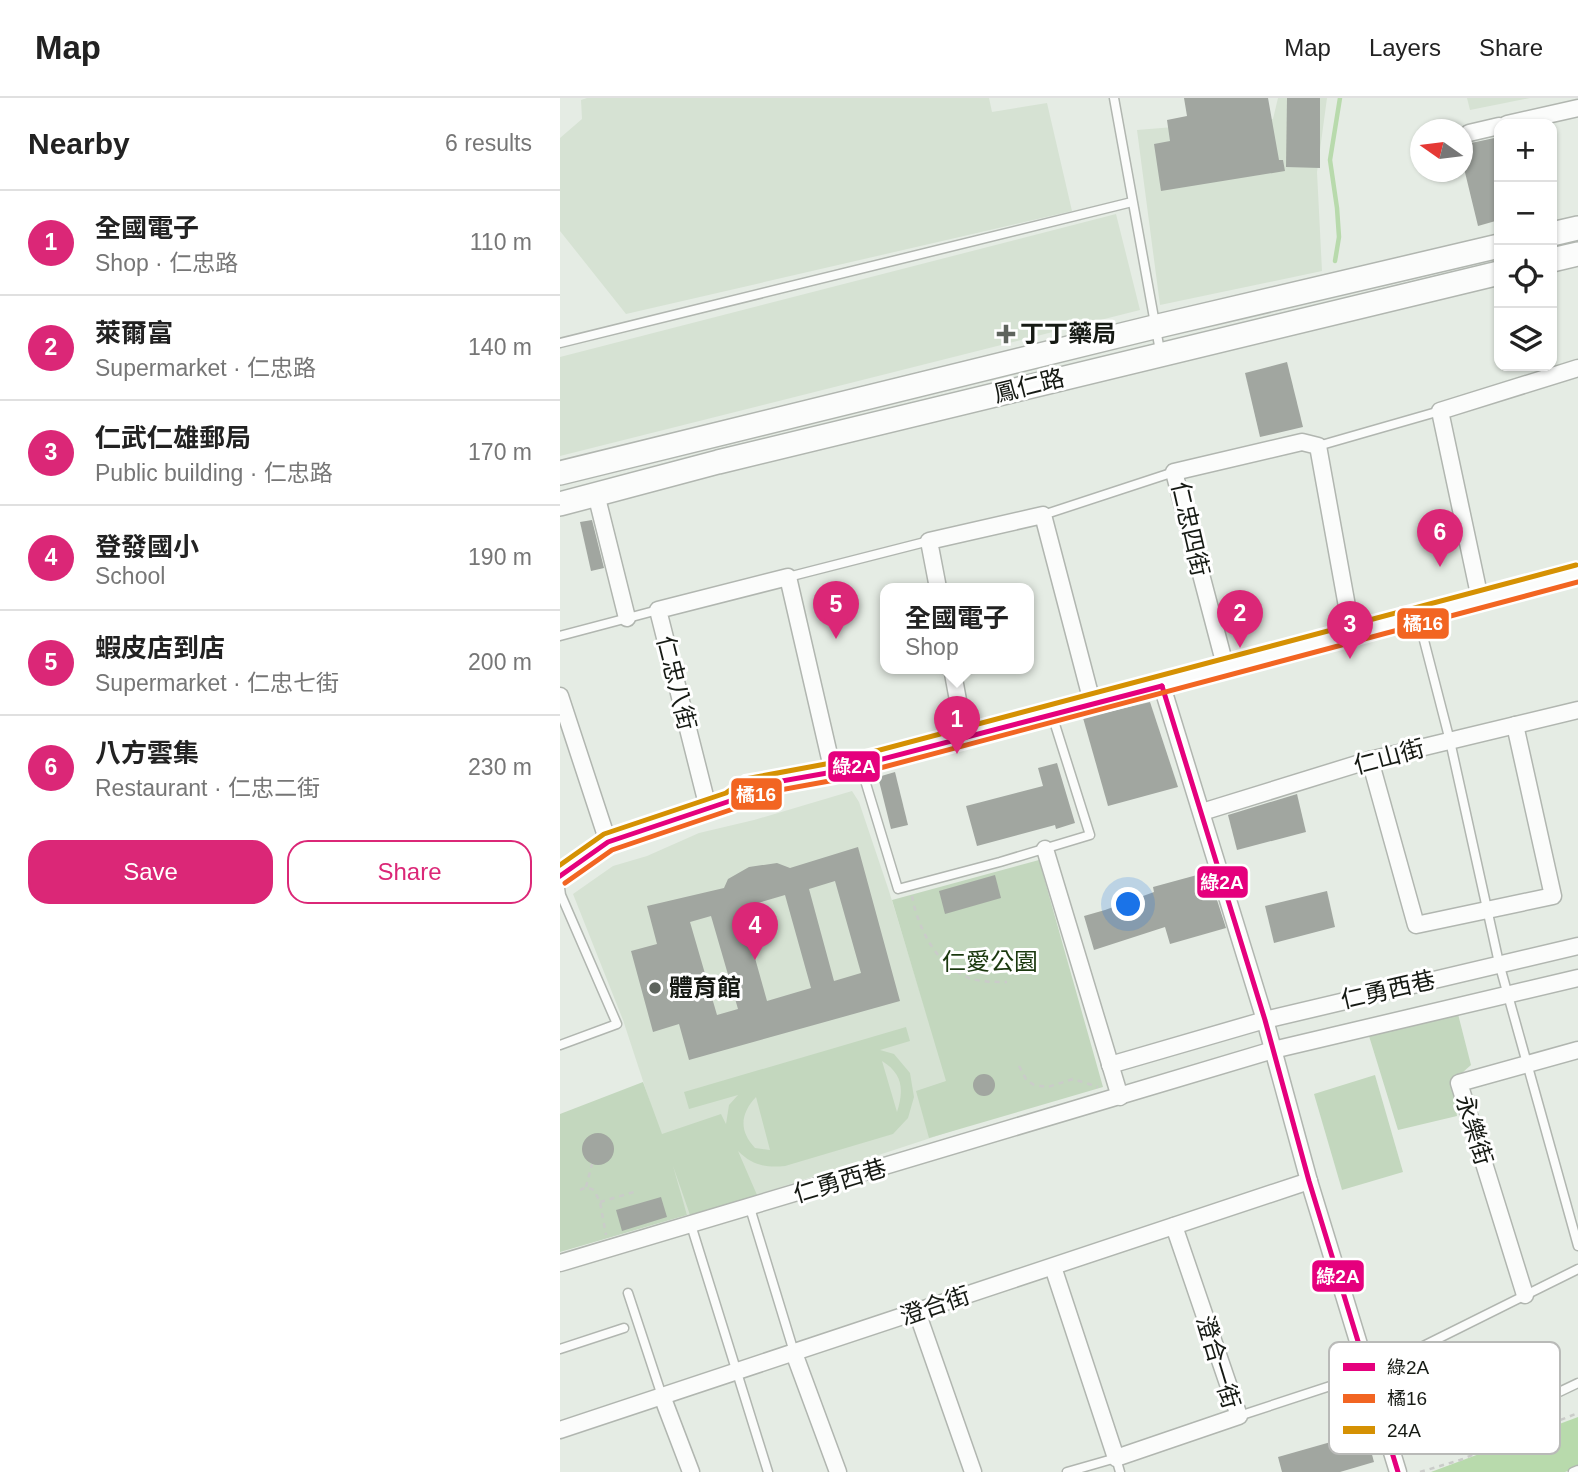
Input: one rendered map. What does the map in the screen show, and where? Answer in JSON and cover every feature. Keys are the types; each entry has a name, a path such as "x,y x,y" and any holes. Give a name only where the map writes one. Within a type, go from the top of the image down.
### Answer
{"main road":[{"path":"1557,233 1578,228"},
{"name":"鳳仁路","path":"560,473 1154,327 1494,247"},
{"path":"1557,259 1578,254"},
{"name":"鳳仁路","path":"560,504 718,462 1494,274"}],"street":[{"path":"1529,119 1578,108"},
{"path":"1473,132 1494,127"},
{"path":"1480,599 1440,411 1578,368"},
{"name":"仁忠四街","path":"1226,669 1174,472 1302,442 1318,446"},
{"path":"1318,446 1352,634"},
{"path":"596,494 627,618"},
{"path":"937,583 929,541 1043,515 1092,702"},
{"path":"560,876 608,842 730,802 748,787 833,772 965,738 1578,573"},
{"path":"788,577 833,772"},
{"name":"仁忠八街","path":"708,808 658,610 788,577"},
{"path":"953,674 965,738"},
{"path":"1162,686 1265,1020 1309,1181 1357,1342"},
{"path":"560,696 608,842"},
{"name":"仁山街","path":"1202,812 1370,760 1578,710"},
{"path":"1370,760 1416,925 1553,896 1516,725"},
{"path":"1045,849 1120,1097"},
{"name":"仁勇西巷","path":"1110,1065 1265,1020 1578,946"},
{"name":"仁勇西巷","path":"560,1263 1273,1050 1578,978"},
{"name":"永樂街","path":"1525,1295 1459,1083 1578,1050"},
{"name":"澄合街","path":"560,1430 1309,1181"},
{"name":"澄合一街","path":"1118,1465 1239,1416 1174,1226"},
{"path":"1053,1266 1118,1465"},
{"path":"917,1312 973,1472"},
{"path":"794,1353 838,1472"},
{"path":"662,1396 691,1472"},
{"path":"1392,1454 1398,1472"}],"lane":[{"path":"1114,98 1160,354"},
{"path":"560,343 1132,202"},
{"path":"1318,446 1440,411"},
{"path":"1043,515 1174,472"},
{"path":"788,577 929,541"},
{"path":"560,636 658,610"},
{"path":"1418,617 1450,741 1486,912 1578,1246"},
{"path":"860,764 898,889 910,886 1090,835 1052,714"},
{"path":"560,888 617,1024 560,1045"},
{"path":"750,1208 794,1353"},
{"path":"691,1225 768,1472"},
{"path":"1431,1342 1578,1269"},
{"path":"628,1293 662,1396"},
{"path":"560,1349 624,1328"},
{"path":"1560,1392 1578,1383"},
{"path":"1239,1416 1329,1386"},
{"path":"1067,1472 1118,1465"},
{"path":"1573,1472 1578,1470"}],"path":[{"path":"910,886 916,914 928,941 948,966 969,978 1007,982"},
{"path":"1019,1066 1026,1079 1034,1085 1048,1087 1073,1079 1120,1097"},
{"path":"586,1187 592,1164"},
{"path":"579,1190 586,1187 594,1190 600,1202 610,1249"},
{"path":"600,1202 634,1192"},
{"path":"1560,1420 1578,1413"},
{"path":"1420,1472 1475,1454"}],"shaded area":[{"path":"989,98 992,112 1047,103 1072,211 626,314 560,231 560,138 582,119 581,100"},
{"path":"1278,98 1327,98 1317,172 1322,271 1160,305 1137,130 1273,119"},
{"path":"1467,98 1530,98 1470,110"},
{"path":"1116,214 1140,310 560,456 560,357"},
{"path":"852,791 859,802 889,891 947,1081 958,1129 757,1195 687,1215 623,1020 573,894 613,866 647,856 699,833"},
{"path":"1578,1417 1578,1467 1565,1472 1431,1472 1479,1454 1560,1454 1560,1424"}],"green space":[{"name":"仁愛公園","path":"1039,860 1103,1087 929,1138 916,1091 946,1081 892,900"},
{"path":"1458,1014 1471,1065 1459,1077 1454,1087 1457,1116 1398,1130 1369,1036"},
{"path":"906,1027 910,1041 880,1050 894,1054 910,1073 914,1097 908,1118 893,1134 785,1166 759,1164 748,1160 738,1151 757,1195 690,1215 673,1166 687,1215 560,1252 560,1114 643,1082 662,1134 721,1114 726,1124 729,1105 738,1095 689,1109 684,1092","holes":["882,1061 894,1071 900,1083 901,1097 897,1112","756,1097 770,1150 755,1148 744,1129 744,1116"]},
{"path":"1375,1075 1403,1172 1342,1190 1314,1094"}],"building":[{"path":"1184,98 1268,98 1279,160 1283,160 1285,171 1161,191 1154,144 1170,141 1167,120 1187,116"},
{"path":"1287,98 1320,98 1320,168 1286,167"},
{"path":"1494,138 1494,221 1478,226 1467,182 1473,182 1473,143"},
{"path":"1287,362 1303,427 1260,437 1245,373"},
{"path":"592,520 604,568 591,571 580,522"},
{"path":"1150,702 1178,787 1108,806 1083,718"},
{"path":"1057,763 1075,823 1056,829 1055,825 977,846 966,806 1043,786 1038,768"},
{"path":"895,772 908,825 891,829 878,777"},
{"path":"1297,794 1306,832 1237,850 1228,815"},
{"path":"858,847 900,1001 689,1060 679,1024 653,1032 631,951 657,944 647,906 724,888 728,879 749,867 777,863 790,868","holes":["835,881 861,973 834,981 809,889","785,895 811,988 767,1001 741,908","711,916 738,1009 717,1015 690,922"]},
{"path":"1208,872 1226,928 1170,944 1165,927 1094,950 1084,916 1154,892 1153,887"},
{"path":"995,875 1001,898 945,914 939,891"},
{"path":"1327,891 1335,927 1274,943 1265,906"},
{"path":"984,1074 994,1081 995,1085 988,1095 984,1096 974,1089 973,1085 980,1075"},
{"path":"598,1133 609,1138 614,1149 609,1160 598,1165 587,1160 582,1149 587,1138"},
{"path":"661,1197 667,1217 622,1231 616,1210"},
{"path":"1329,1443 1329,1454 1372,1454 1374,1462 1340,1472 1282,1472 1278,1457"}],"waterway":[{"path":"1335,261 1339,237 1330,160 1340,98"}],"transit line":[{"name":"24A","path":"560,865 604,834 726,793 745,779 831,763 1576,565"},
{"name":"橘16","path":"565,883 612,850 733,809 752,795 835,780 1578,582"},
{"name":"綠2A","path":"1162,686 1265,1020 1309,1181 1358,1342"},
{"name":"綠2A","path":"560,876 608,842 730,801 748,787 833,772 1162,686"},
{"name":"綠2A","path":"1392,1454 1398,1472"}],"place":[{"name":"丁丁藥局","path":"1006,334"},
{"name":"八方雲集","path":"1440,567"},
{"name":"蝦皮店到店","path":"836,639"},
{"name":"萊爾富","path":"1240,648"},
{"name":"仁武仁雄郵局","path":"1350,659"},
{"name":"全國電子","path":"957,754"},
{"name":"登發國小","path":"755,960"},
{"name":"體育館","path":"655,988"}]}
